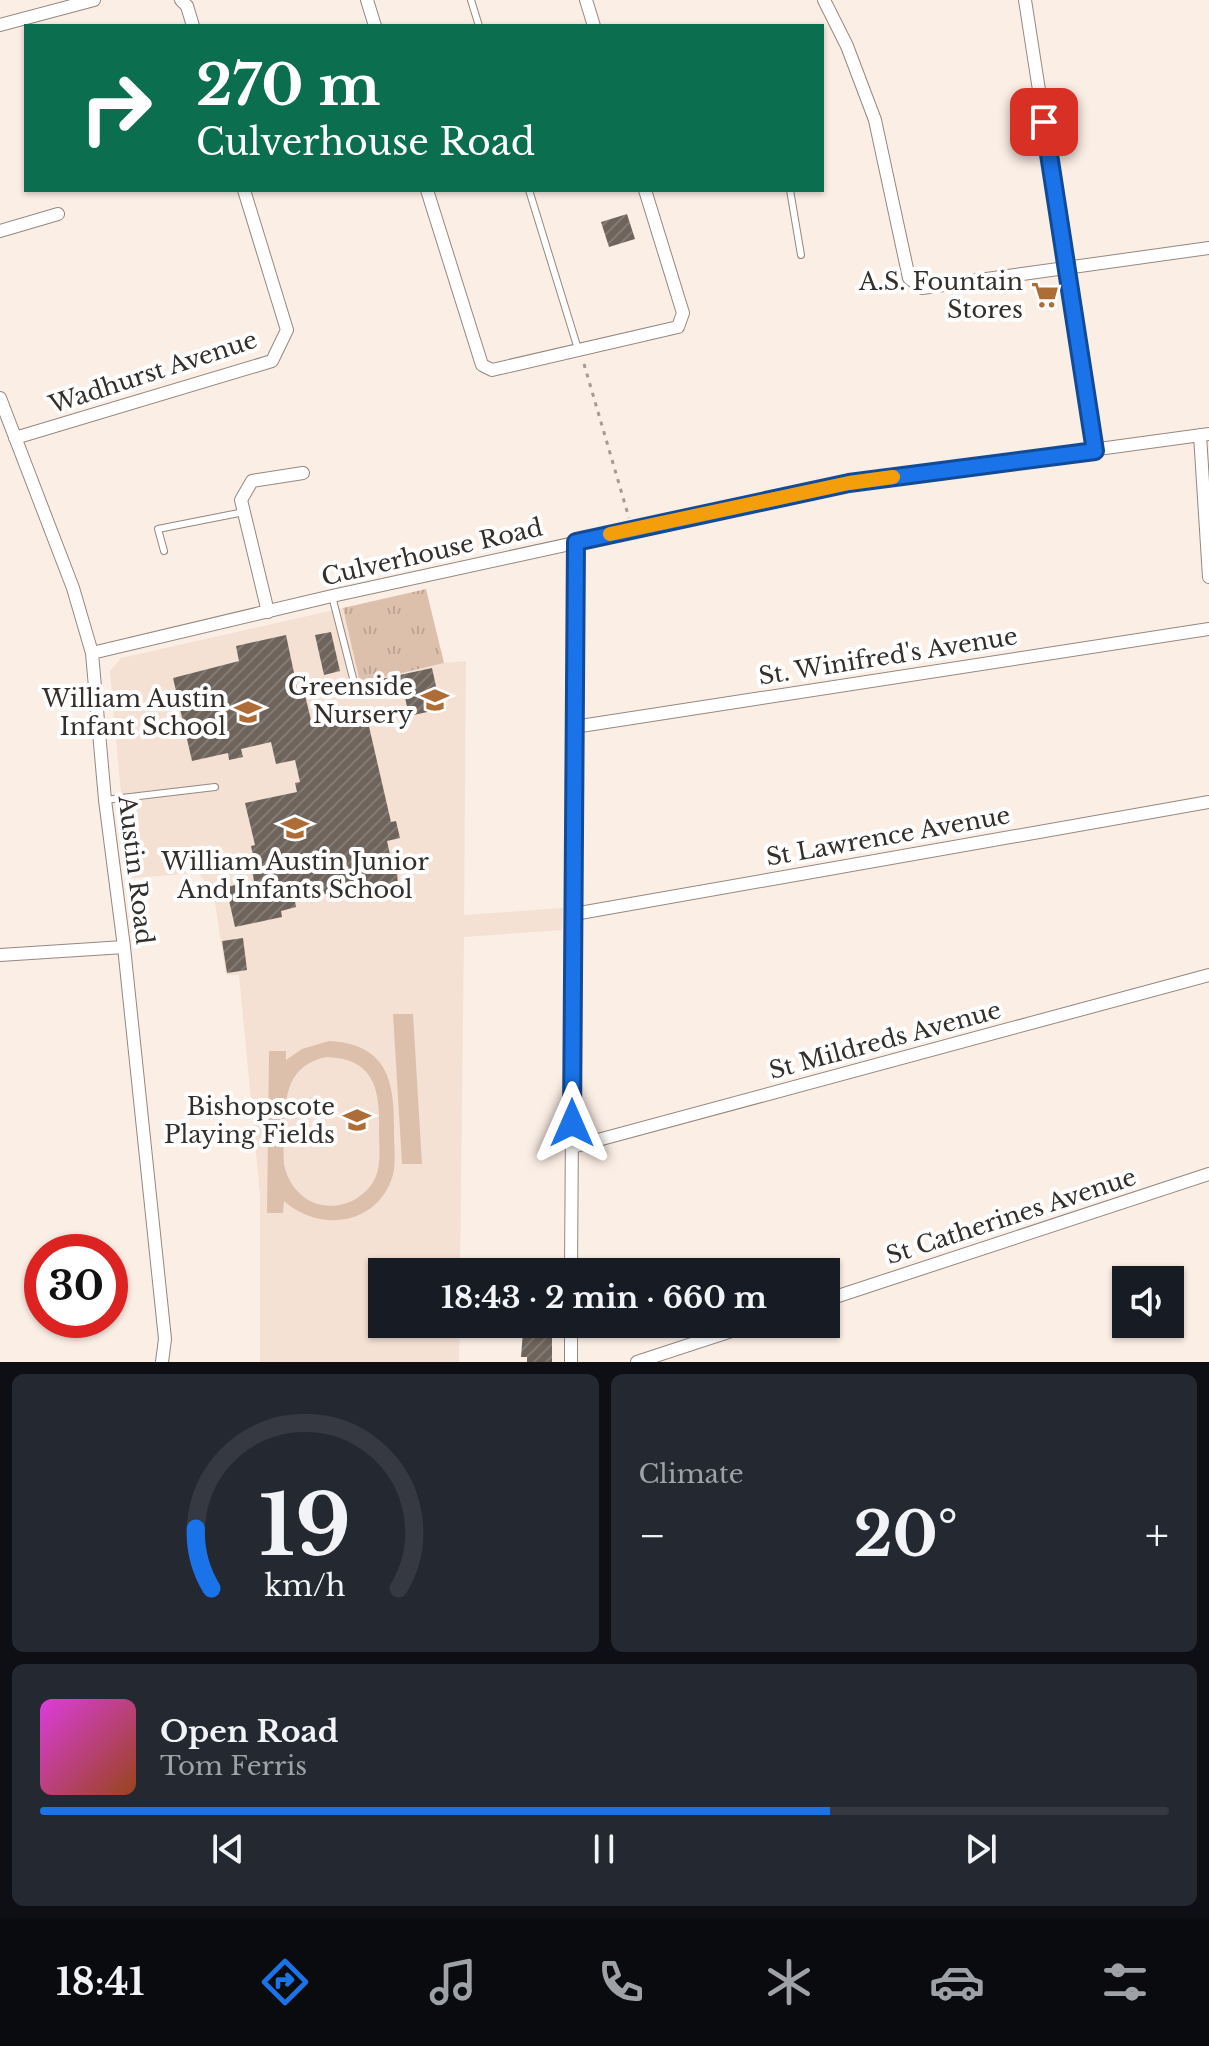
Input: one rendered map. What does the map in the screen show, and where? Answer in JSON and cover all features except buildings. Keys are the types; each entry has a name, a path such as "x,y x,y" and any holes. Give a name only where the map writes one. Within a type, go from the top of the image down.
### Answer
{"street":[{"path":"0,25 94,0"},
{"path":"181,0 187,6 192,24"},
{"path":"367,0 374,24"},
{"path":"586,0 593,24"},
{"path":"824,0 847,46 875,120 909,278 922,288 1209,248"},
{"path":"1025,0 1095,451"},
{"name":"Wadhurst Avenue","path":"15,438 272,361 287,330 245,192"},
{"path":"428,192 482,365 492,370 678,327 683,313 646,192"},
{"path":"0,231 58,214"},
{"name":"Austin Road","path":"0,398 73,588 92,653 105,800 124,947 165,1339 162,1362"},
{"path":"1205,435 1209,577"},
{"name":"Culverhouse Road","path":"92,653 332,596 849,483 1205,435"},
{"path":"268,612 241,500 252,481 303,473"},
{"path":"571,1258 576,542"},
{"name":"St. Winifred's Avenue","path":"574,727 1209,629"},
{"name":"St Lawrence Avenue","path":"574,914 1209,802"},
{"path":"0,955 124,947"},
{"name":"St Mildreds Avenue","path":"572,1147 1209,975"},
{"name":"St Catherines Avenue","path":"840,1295 1209,1174"},
{"path":"571,1338 571,1362"},
{"path":"637,1362 710,1338"}],"lane":[{"path":"471,0 478,24"},
{"path":"530,192 578,349"},
{"path":"790,192 801,255"},
{"path":"164,551 158,529 244,512"},
{"path":"332,596 356,690 375,685"},
{"path":"105,800 215,787"}],"path":[{"path":"578,349 632,529"}],"shaded area":[{"name":"William Austin Junior And Infants School","path":"343,608 360,683 444,663 466,661 464,915 563,908 562,930 464,937 460,1258 368,1258 368,1338 460,1338 459,1362 260,1362 260,1195 239,975 226,975 214,896 199,873 132,878 110,671 121,658"}],"green space":[{"path":"426,589 444,663 360,683 343,608"},
{"path":"393,1014 413,1014 422,1164 402,1164"},
{"path":"329,1041 364,1049 384,1069 393,1097 395,1157 391,1181 383,1196 371,1208 343,1220 312,1217 284,1201 283,1213 267,1213 269,1051 286,1051 286,1060 302,1049","holes":["327,1057 343,1059 365,1070 376,1090 380,1152 378,1168 373,1182 360,1197 341,1205 322,1205 302,1195 285,1170 286,1103 292,1082 304,1066"]}],"slow traffic":[{"path":"610,534 849,483 893,477"}],"place":[{"name":"A.S. Fountain Stores","path":"1045,295"},
{"name":"Greenside Nursery","path":"435,700"},
{"name":"William Austin Infant School","path":"248,712"},
{"name":"William Austin Junior And Infants School","path":"295,828"},
{"name":"Bishopscote Playing Fields","path":"357,1120"}],"route":[{"path":"572,1123 576,542 849,483 1095,451 1044,122"}]}
